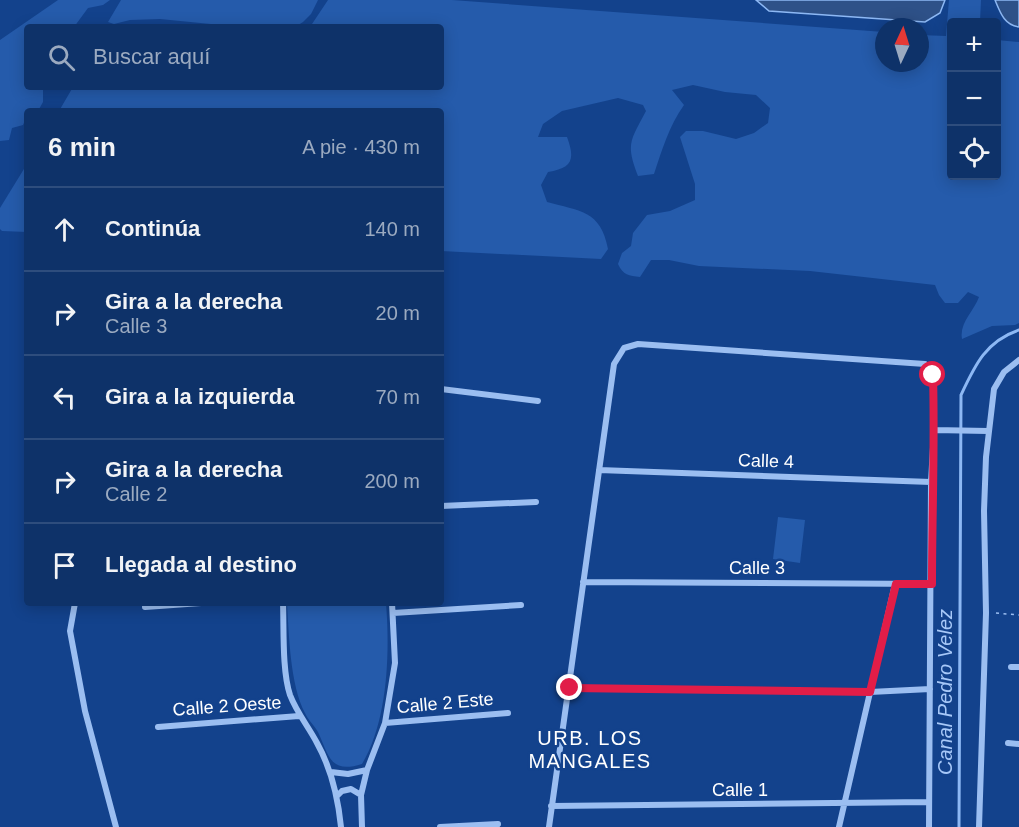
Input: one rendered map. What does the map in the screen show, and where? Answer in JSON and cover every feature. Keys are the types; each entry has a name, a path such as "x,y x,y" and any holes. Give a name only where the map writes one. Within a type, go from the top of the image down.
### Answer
{"street":[{"path":"549,827 614,364 624,348 639,344 925,364 933,375 929,827"},
{"path":"979,827 986,613 984,511 988,431 994,389 1004,372 1019,360"},
{"path":"444,389 538,401"},
{"path":"934,430 988,431"},
{"name":"Calle 4","path":"599,470 932,482"},
{"path":"444,506 536,502"},
{"name":"Calle 3","path":"583,582 932,584"},
{"path":"839,827 896,584"},
{"path":"393,613 521,605"},
{"path":"74,606 70,631 85,711 116,827"},
{"path":"145,607 159,606"},
{"path":"283,606 289,692 299,716 317,742 331,772 338,796 340,827"},
{"path":"362,827 361,795 367,770 385,723 395,663 392,606"},
{"path":"1011,667 1019,667"},
{"path":"570,688 870,692 930,689"},
{"name":"Calle 2 Este","path":"385,723 508,713"},
{"name":"Calle 2 Oeste","path":"158,727 299,716"},
{"path":"1008,743 1019,744"},
{"path":"331,772 348,774 367,770"},
{"path":"338,796 342,791 351,789 361,795"},
{"name":"Calle 1","path":"551,806 929,802"},
{"path":"440,827 498,824"}],"path":[{"path":"986,613 1019,615"}],"shaded area":[{"path":"58,0 110,0 103,5 88,8 76,24 24,24 24,90 43,90 43,102 40,108 24,108 23,125 12,128 9,140 0,141 0,40"},
{"path":"121,0 318,0 311,14 300,24 211,24 160,19 130,20 114,24 108,22"},
{"path":"328,0 452,0 875,31 875,72 929,72 929,35 946,36 947,24 947,180 1001,180 1001,40 1019,42 1019,323 992,326 962,339 965,322 979,297 968,292 958,303 945,303 935,285 810,271 699,266 669,260 651,260 640,277 624,273 618,264 622,253 631,246 633,233 647,215 670,211 695,200 695,184 680,137 686,131 703,131 736,139 754,133 768,123 770,108 756,95 725,92 693,85 672,90 684,105 670,130 654,174 638,176 632,156 631,142 646,111 643,105 618,98 562,111 543,124 538,137 567,137 571,152 570,162 562,168 548,172 541,185 547,202 579,211 594,219 605,236 608,249 601,259 444,251 444,108 61,108 71,90 444,90 444,24 312,24"},
{"path":"756,0 945,0 940,13 929,20 769,11"},
{"path":"949,0 981,0 980,18 948,18"},
{"path":"995,0 1019,0 1019,27 1006,21"},
{"path":"24,169 24,232 2,231 0,229 0,208"},
{"path":"778,517 805,520 800,563 773,559"},
{"path":"287,606 386,606 388,643 382,707 371,747 362,764 343,767 332,761 328,755 318,732 300,702 293,674"}],"waterway":[{"name":"Canal Pedro Velez","path":"959,827 961,395 977,364 990,347 1019,330"}],"district":[{"name":"URB. LOS MANGALES","path":"590,750"}],"route":[{"path":"570,688 870,692 896,584 932,584 933,375"}]}
